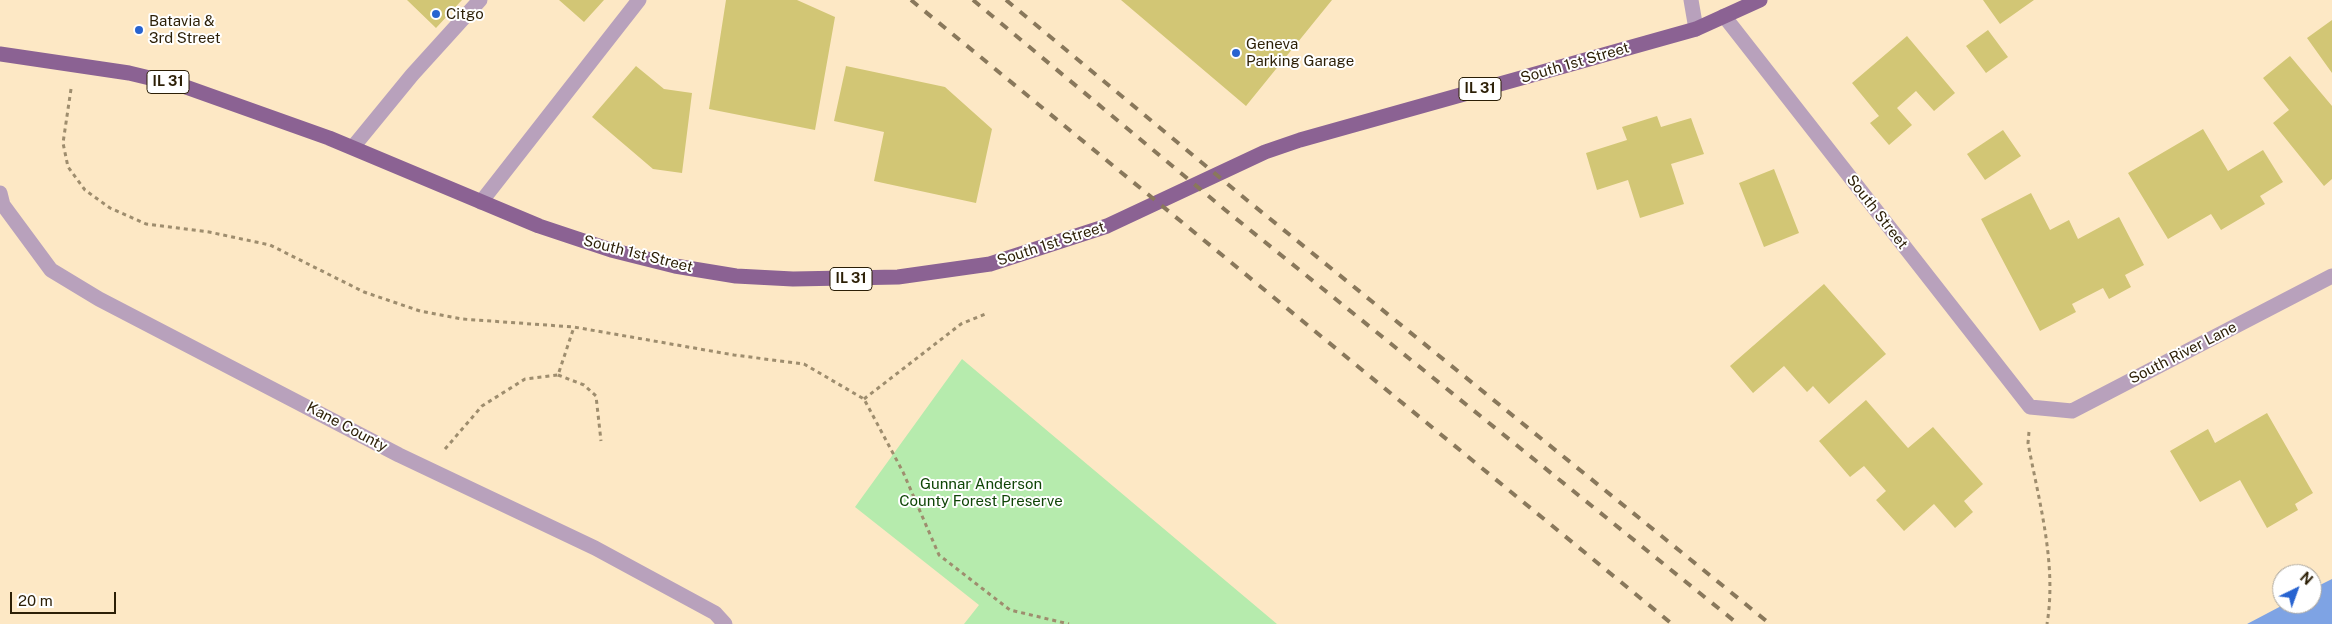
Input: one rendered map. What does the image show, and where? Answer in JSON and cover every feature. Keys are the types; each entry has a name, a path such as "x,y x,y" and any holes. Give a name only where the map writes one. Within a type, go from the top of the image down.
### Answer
{"main road":[{"name":"South 1st Street","path":"0,54 129,73 184,86 353,147 539,226 611,250 675,266 736,276 793,279 898,277 990,264 1107,226 1265,152 1300,140 1696,28 1753,1"}],"street":[{"path":"353,147 412,75 480,0"},
{"path":"482,202 639,0"},
{"path":"1692,0 1696,28"},
{"name":"South Street","path":"1724,16 2030,407"},
{"name":"Kane County","path":"0,193 3,204 51,270 99,298 399,455 595,548 715,613 725,624"},
{"name":"South River Lane","path":"2030,407 2072,411 2332,276"}],"path":[{"path":"64,121 62,143 68,166 85,190 110,208 146,224 209,232 270,245 364,292 420,311 462,319 574,327 734,355 804,364 864,399 903,472 939,555 1010,610 1069,624"},
{"path":"864,399 961,324 988,313"},
{"path":"558,375 574,327"},
{"path":"433,470 446,448 482,406 525,379 558,375 584,385 596,396 601,441"},
{"path":"2029,430 2028,443 2045,531 2052,597 2047,624"}],"green space":[{"name":"Gunnar Anderson County Forest Preserve","path":"962,359 1277,624 964,624 979,605 855,507"}],"water":[{"path":"2332,579 2332,624 2247,624 2272,611 2272,614 2322,614 2322,584"}],"building":[{"name":"Citgo","path":"407,0 462,0 436,28"},
{"path":"559,0 604,0 584,22"},
{"path":"726,0 797,0 835,17 815,130 709,109"},
{"name":"Geneva Parking Garage","path":"1121,0 1332,0 1246,106"},
{"path":"1983,0 2034,0 2000,24"},
{"path":"2332,20 2332,73 2307,38"},
{"path":"1988,30 2008,57 1986,73 1966,46"},
{"path":"1907,36 1955,93 1934,111 1916,91 1897,108 1912,125 1889,145 1870,123 1879,116 1852,83"},
{"path":"2290,56 2332,106 2332,179 2324,186 2273,123 2289,110 2263,78"},
{"path":"636,66 664,89 692,93 682,173 653,169 592,117"},
{"path":"846,66 945,87 992,129 976,203 874,181 884,132 834,121"},
{"path":"1657,116 1661,127 1691,118 1704,154 1671,164 1684,204 1640,218 1628,180 1597,190 1586,153 1627,140 1622,127"},
{"path":"2203,129 2228,171 2263,150 2283,182 2260,196 2265,204 2221,230 2211,214 2168,239 2128,173"},
{"path":"2003,130 2021,156 1985,180 1967,154"},
{"path":"1774,169 1799,233 1764,247 1739,183"},
{"path":"2031,193 2050,230 2069,220 2078,239 2119,217 2144,265 2125,275 2131,287 2109,299 2103,288 2072,304 2076,312 2040,331 1981,219"},
{"path":"1824,284 1886,354 1829,404 1813,386 1807,392 1784,366 1753,393 1730,366"},
{"path":"1866,400 1908,448 1933,427 1983,484 1964,501 1973,512 1955,528 1934,504 1904,531 1876,500 1886,491 1864,466 1850,477 1819,441"},
{"path":"2267,413 2313,493 2295,504 2298,510 2267,528 2240,480 2200,502 2170,451 2208,429 2215,443"}],"railway":[{"path":"911,0 1672,624"},
{"path":"973,0 1224,209 1738,624"},
{"path":"1006,0 1248,201 1770,624"}],"place":[{"name":"Citgo","path":"436,14"},
{"name":"Batavia & 3rd Street","path":"139,30"},
{"name":"Geneva Parking Garage","path":"1236,53"}]}
